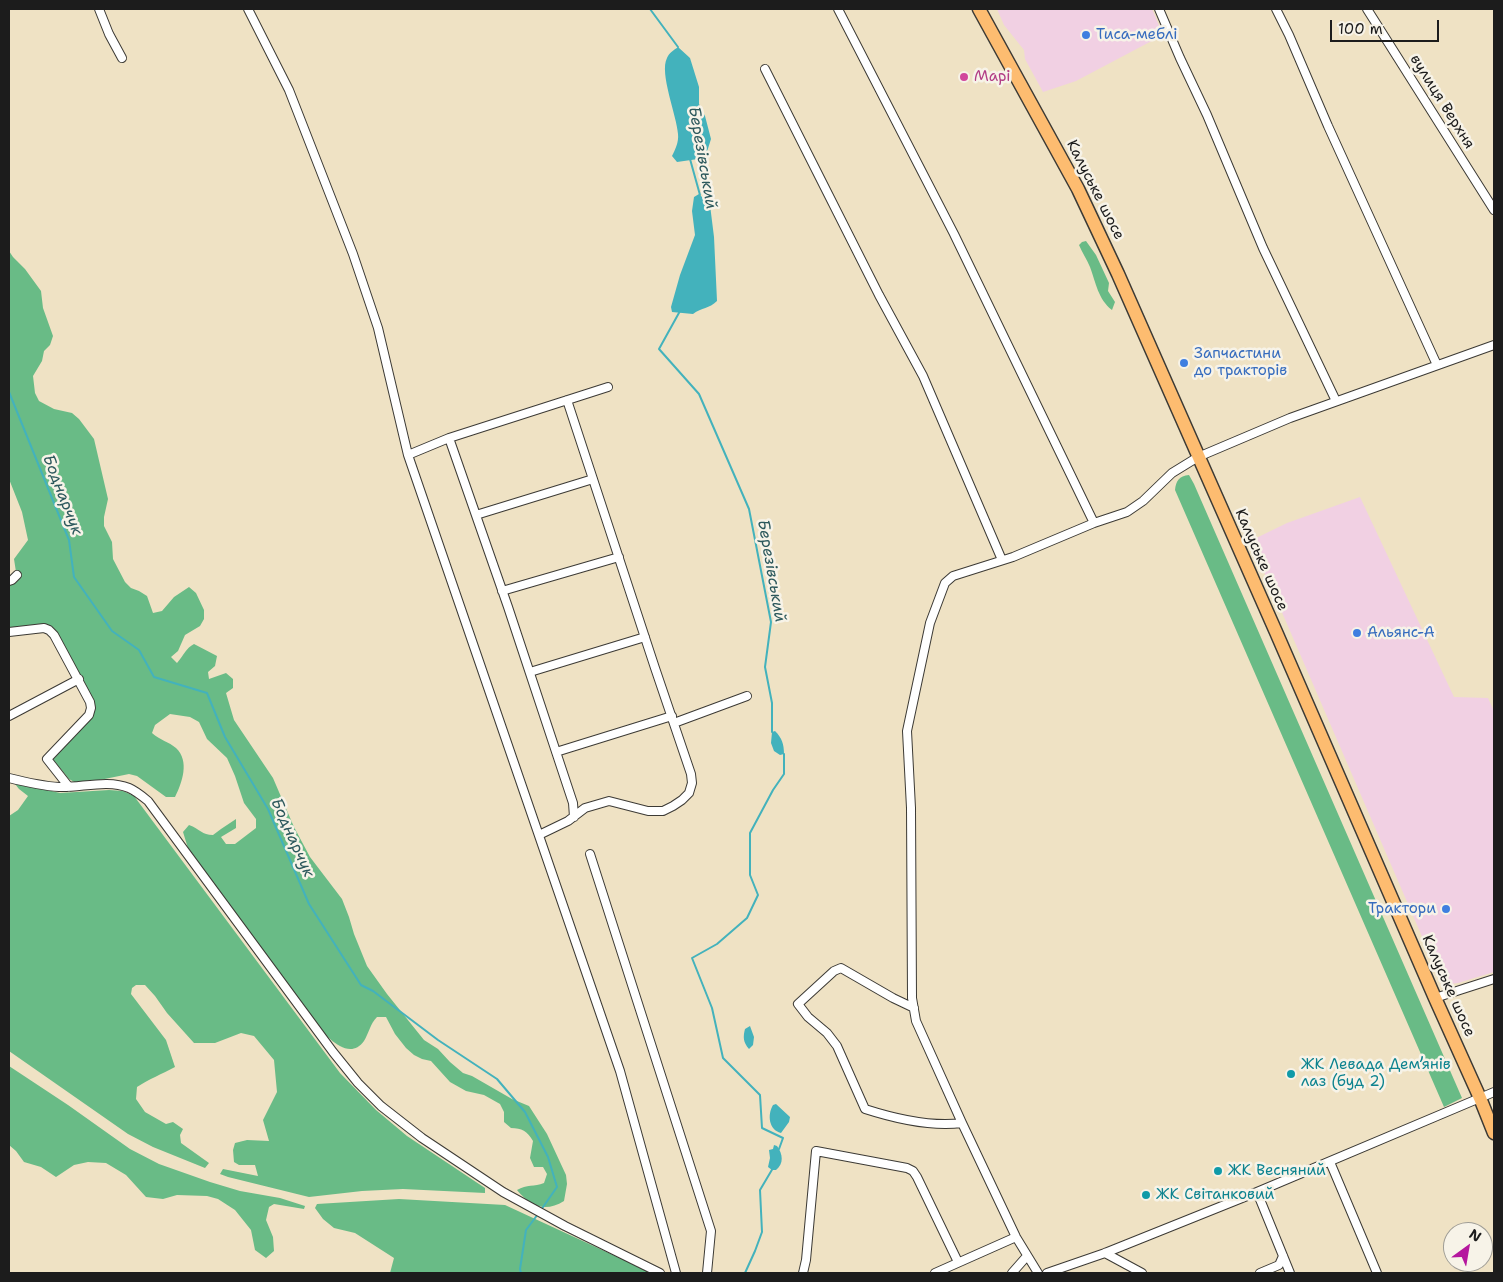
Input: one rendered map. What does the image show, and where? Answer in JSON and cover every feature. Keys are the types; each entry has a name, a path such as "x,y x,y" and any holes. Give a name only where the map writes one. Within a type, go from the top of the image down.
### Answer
{"main road":[{"name":"Калуське шосе","path":"980,9 1078,189 1118,274 1494,1133"}],"street":[{"path":"99,9 109,34 122,58"},
{"path":"248,9 289,90 352,254 378,328 408,455 620,1071 676,1273"},
{"path":"838,9 954,234 1094,523"},
{"path":"1159,9 1207,115 1263,248 1336,401"},
{"path":"1276,9 1437,365"},
{"name":"вулиця Верхня","path":"1367,9 1494,210"},
{"path":"765,69 879,295 923,376 1002,560"},
{"path":"1038,1273 1016,1237 962,1123 916,1021 912,998 911,808 907,732 930,623 945,583 953,576 1002,560 1094,523 1127,512 1144,501 1172,473 1198,457 1290,418 1494,345"},
{"path":"408,455 449,438 608,387"},
{"path":"539,835 568,821 586,808 609,801 648,811 663,811 682,800 689,793 692,783 691,774 567,400"},
{"path":"449,438 530,672 573,803 574,817"},
{"path":"476,516 593,479"},
{"path":"502,591 619,557"},
{"path":"9,581 17,575"},
{"path":"10,632 44,628 49,630 54,635 90,702 91,708 88,715 47,759 69,787"},
{"path":"530,672 645,637"},
{"path":"9,716 79,679"},
{"path":"556,752 747,696"},
{"path":"9,778 39,785 69,787 117,785 137,792 148,801 333,1052 358,1083 381,1106 422,1138 503,1192 660,1273"},
{"path":"590,854 711,1231 706,1273"},
{"path":"914,1008 841,968 834,971 798,1004 808,1017 827,1033 837,1046 865,1109 894,1118 949,1125 962,1123"},
{"path":"1435,998 1494,980"},
{"path":"1047,1273 1105,1253 1256,1192 1494,1092"},
{"path":"803,1273 806,1260 816,1151 907,1168 912,1171 958,1262"},
{"path":"1330,1162 1377,1273"},
{"path":"1256,1192 1290,1273"},
{"path":"936,1273 1016,1237"},
{"path":"1105,1253 1142,1273"},
{"path":"1012,1273 1027,1256"},
{"path":"1260,1273 1279,1265 1283,1256"}],"shaded area":[{"path":"997,9 1152,9 1163,35 1076,81 1043,92 1025,59 1024,50 1004,25"},
{"path":"1360,497 1454,697 1488,698 1494,711 1494,972 1458,983 1443,985 1250,541 1287,523"}],"green space":[{"path":"1086,241 1096,255 1109,283 1108,291 1115,302 1112,310 1100,296 1090,267 1079,245"},
{"path":"9,251 41,291 43,308 53,336 33,376 35,393 39,401 54,409 72,413 94,439 108,499 104,526 112,542 113,559 125,582 131,588 147,596 153,613 162,611 174,597 189,587 196,593 204,610 204,619 200,626 185,635 178,651 171,657 177,663 194,644 217,656 215,666 208,672 209,679 226,673 233,679 233,688 226,693 234,720 273,778 294,827 310,857 342,899 367,966 424,1040 438,1049 463,1073 529,1106 547,1134 566,1175 567,1184 564,1201 557,1205 544,1207 533,1204 522,1196 517,1190 544,1183 547,1174 543,1167 534,1167 530,1158 533,1141 531,1138 526,1132 511,1128 504,1122 504,1112 500,1104 484,1095 466,1091 450,1082 431,1061 414,1055 395,1034 386,1017 377,1017 364,1041 358,1047 351,1049 337,1044 313,1022 191,858 183,832 189,825 203,833 213,835 236,819 236,828 221,837 226,844 235,844 256,828 256,819 244,803 227,758 207,739 199,722 190,717 170,714 155,725 152,733 176,748 183,759 182,779 175,797 166,797 137,776 129,774 85,783 76,783 69,779 51,757 93,705 53,630 9,629 9,579 16,572 14,559 28,540 22,512 9,479"},
{"path":"1189,475 1462,1098 1444,1107 1175,490 1179,480"},
{"path":"18,783 60,793 109,790 123,791 134,796 340,1073 376,1110 407,1136 485,1188 485,1193 403,1189 309,1197 220,1174 223,1169 258,1176 255,1165 239,1165 234,1162 233,1150 235,1143 247,1140 269,1141 263,1120 277,1092 274,1060 254,1036 241,1033 215,1043 194,1043 145,985 136,985 132,988 131,994 166,1040 175,1067 137,1087 136,1099 145,1112 166,1124 173,1122 183,1129 180,1135 181,1143 209,1163 205,1168 153,1147 128,1134 9,1051 9,816 18,810 28,796 15,784"},
{"path":"9,1066 130,1149 159,1164 240,1191 280,1198 305,1206 304,1209 274,1204 269,1207 266,1220 273,1237 274,1251 266,1258 255,1250 251,1230 235,1210 218,1199 207,1196 177,1195 163,1199 146,1197 126,1175 106,1163 88,1162 74,1165 56,1177 41,1167 24,1162 9,1145"},
{"path":"399,1199 505,1205 652,1273 390,1273 394,1258 355,1233 334,1228 323,1219 315,1208 317,1204"}],"water":[{"path":"678,47 690,58 699,87 699,104 705,116 711,139 705,158 677,162 672,156 678,134 665,74 665,65 669,55"},
{"path":"699,194 710,205 714,237 717,301 693,314 672,312 671,307 680,275 695,235 692,211 694,197"},
{"path":"775,731 782,741 784,754 780,755 774,751 771,743 772,732"},
{"path":"750,1026 754,1037 753,1045 749,1049 744,1037 745,1029"},
{"path":"776,1104 790,1117 789,1122 781,1133 774,1129 770,1122 771,1109"},
{"path":"774,1145 779,1149 782,1159 779,1168 772,1170 768,1167 769,1150 773,1149"}],"waterway":[{"name":"Березівський","path":"650,9 678,47"},
{"name":"Березівський","path":"690,159 700,195"},
{"name":"Березівський","path":"680,311 659,349 699,394 749,509 771,622 765,667 772,703 772,732"},
{"name":"Боднарчук","path":"9,392 69,540 74,577 112,631 139,650 154,677 207,693 225,737 268,809 309,904 361,985 373,991 438,1040 497,1079 525,1112 548,1157 557,1187 541,1210"},
{"name":"Березівський","path":"779,1149 783,1138 762,1128 760,1095 723,1058 712,1008 692,958 717,944 747,918 758,895 750,875 750,833 773,790 784,774 784,754"},
{"name":"Березівський","path":"745,1273 762,1232 760,1190 773,1168"},
{"name":"Боднарчук","path":"521,1273 526,1230 538,1214"}],"place":[{"name":"Тиса-меблі","path":"1086,35"},
{"name":"Марі","path":"964,77"},
{"name":"Запчастини до тракторів","path":"1184,363"},
{"name":"Альянс-А","path":"1357,633"},
{"name":"Трактори","path":"1446,909"},
{"name":"ЖК Левада Дем’янів лаз (буд 2)","path":"1291,1074"},
{"name":"ЖК Весняний","path":"1218,1171"},
{"name":"ЖК Світанковий","path":"1146,1195"}]}
